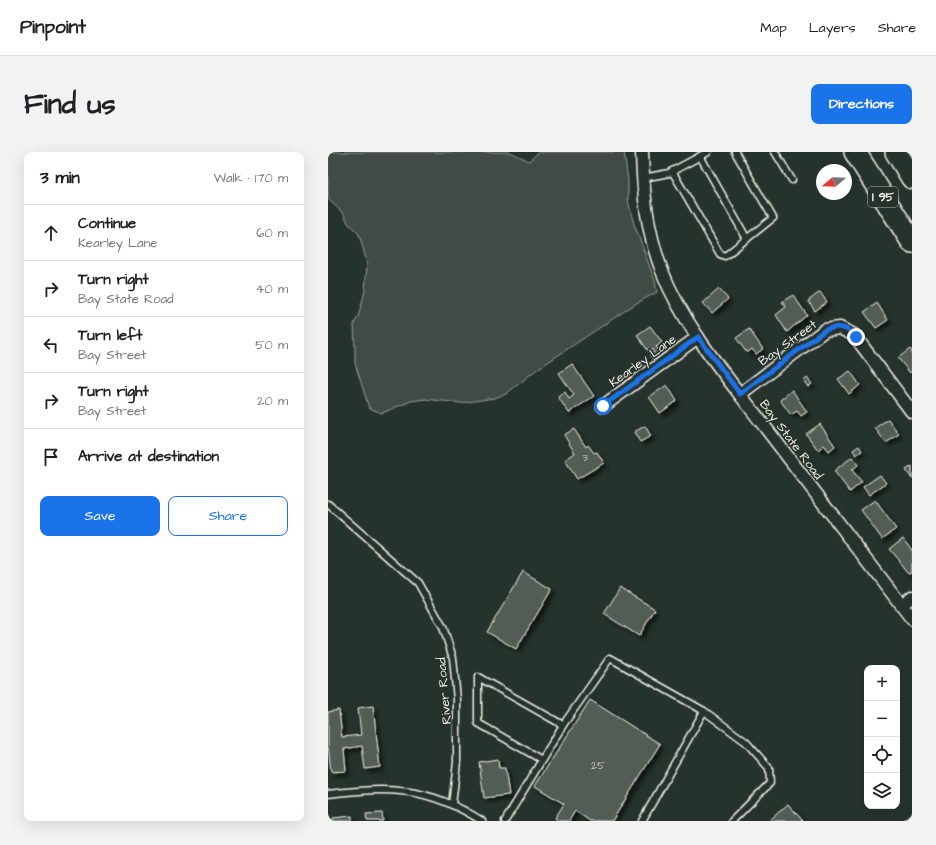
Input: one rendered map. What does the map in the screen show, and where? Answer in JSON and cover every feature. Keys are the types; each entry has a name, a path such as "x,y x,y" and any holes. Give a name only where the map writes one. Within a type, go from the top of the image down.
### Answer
{"highway":[{"name":"I 95","path":"855,152 912,242"},
{"name":"I 95","path":"896,152 912,178"}],"street":[{"name":"Bay State Road","path":"642,152 647,217 658,258 669,287 698,337 912,619"},
{"name":"Bay Street","path":"740,394 825,330 840,328 854,334 912,412"},
{"name":"Kearley Lane","path":"603,406 698,337"},
{"path":"901,605 912,597"}],"lane":[{"path":"643,178 672,171 708,152"},
{"path":"672,171 722,256 725,256 772,220 773,215 735,152"},
{"path":"775,152 792,180"},
{"path":"700,156 747,239"},
{"name":"River Road","path":"328,504 418,583 443,627 453,658 457,700 457,762 452,805"},
{"path":"505,821 563,725 610,658 704,711 746,742 769,768 770,783 732,821"},
{"path":"542,760 478,722 478,677 563,725"},
{"path":"643,820 704,711"},
{"path":"328,794 369,790 410,791 435,797 464,810 482,821"}],"shaded area":[{"path":"328,152 510,152 529,161 539,152 624,152 628,180 628,200 633,221 655,281 657,292 635,304 536,370 506,394 494,398 461,403 425,399 411,401 382,413 369,408 355,363 354,324 358,317 365,291 367,265 359,234 348,223 344,214 328,199"}],"building":[{"path":"719,289 728,299 712,313 703,303"},
{"path":"820,292 827,302 815,311 808,301"},
{"path":"793,295 807,315 787,332 776,315 786,307 782,302"},
{"path":"877,303 888,320 876,328 864,312"},
{"path":"650,326 662,342 656,347 664,354 654,361 650,355 654,352 653,349 649,352 637,335"},
{"path":"749,329 763,349 756,354 752,349 747,353 736,338"},
{"path":"910,349 912,351 912,371 910,373 898,358"},
{"path":"572,364 594,396 569,413 558,397 565,392 569,399 574,395 559,373"},
{"path":"850,371 860,385 849,394 838,379"},
{"path":"807,378 812,384 808,387 804,381"},
{"path":"667,385 677,401 660,413 649,397"},
{"path":"792,390 807,412 801,416 797,411 791,415 780,400"},
{"path":"888,419 899,434 886,443 875,428"},
{"path":"820,424 835,446 829,451 824,445 818,450 806,434"},
{"path":"645,426 651,436 640,442 634,432"},
{"path":"574,429 586,447 588,445 594,453 597,452 604,463 577,479 565,460 575,453 564,435"},
{"path":"859,446 862,451 856,455 853,450"},
{"path":"852,457 858,465 852,470 862,482 850,492 834,471"},
{"path":"912,466 912,479 906,470"},
{"path":"880,475 886,483 869,495 863,487"},
{"path":"875,500 896,529 882,539 861,510"},
{"path":"903,538 912,550 912,571 909,573 889,549"},
{"path":"523,572 552,589 516,649 487,632"},
{"path":"620,588 655,609 639,636 604,614"},
{"path":"590,700 660,744 612,821 590,821 575,811 569,821 559,821 555,818 564,804 535,786"},
{"path":"373,706 380,767 365,769 362,746 344,749 346,771 331,772 328,745 328,712 339,710 342,737 361,735 358,708"},
{"path":"498,759 499,768 505,768 509,795 484,798 479,762"},
{"path":"788,804 803,821 769,821"},
{"path":"382,813 383,821 367,821 366,814"},
{"path":"910,814 912,821 902,821"},
{"path":"352,816 352,821 333,821 333,818"}],"route":[{"path":"603,406 638,379 698,337 740,394 825,330 837,327 843,328 854,334 856,337"}]}
